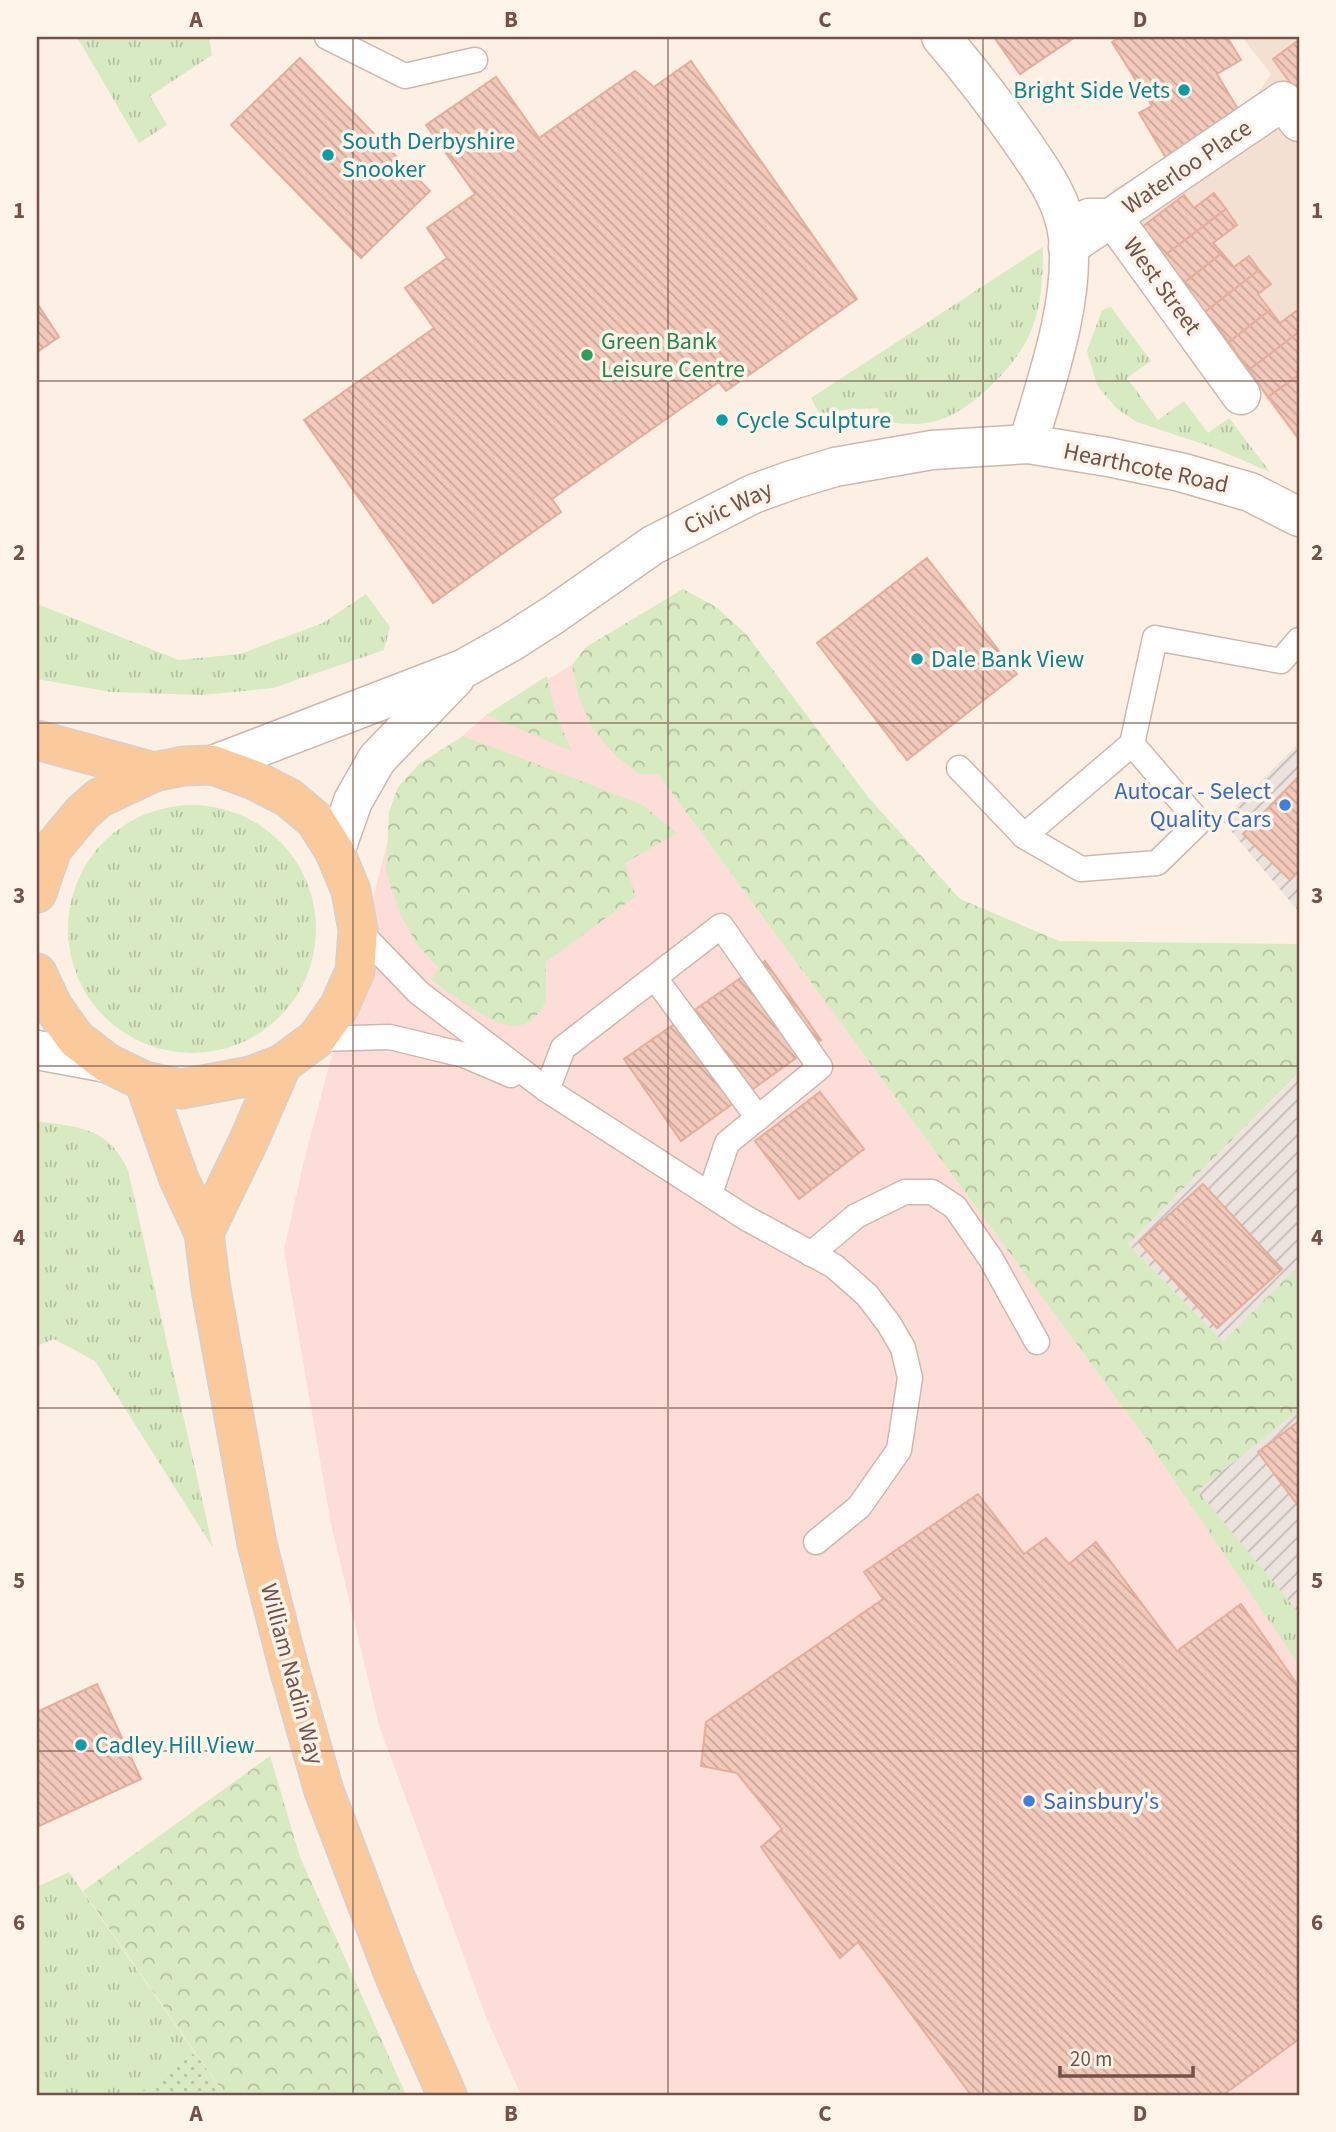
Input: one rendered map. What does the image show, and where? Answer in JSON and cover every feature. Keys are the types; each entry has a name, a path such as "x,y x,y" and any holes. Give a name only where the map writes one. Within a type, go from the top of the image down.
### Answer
{"main road":[{"path":"37,740 154,772"},
{"path":"37,893 52,849 82,813 99,798 154,772 183,765 213,765 254,780 289,798 315,820 335,852 351,891 358,930 355,971 339,1007 316,1039 282,1064 251,1076 181,1089 144,1081 107,1063 76,1039 53,1007 37,973"},
{"path":"204,1233 282,1064"},
{"name":"William Nadin Way","path":"144,1081 179,1179 204,1233 211,1289 257,1544 324,1791 395,1977 447,2095"}],"street":[{"path":"941,37 995,102 1053,187 1066,233 1068,275 1064,304 1028,444"},
{"name":"Waterloo Place","path":"1066,233 1112,218 1283,101 1299,122"},
{"name":"West Street","path":"1112,218 1241,395"},
{"name":"Hearthcote Road","path":"1028,444 1180,471 1250,492 1299,517"},
{"name":"Civic Way","path":"213,765 463,669 553,615 653,545 753,494 835,467 876,459 932,450 1028,444"},
{"name":"Civic Way","path":"335,852 353,801 377,759 463,669"},
{"path":"37,1050 107,1063"}],"lane":[{"path":"327,37 405,76 475,60"},
{"path":"1024,836 1132,744 1155,638 1281,661 1299,640"},
{"path":"959,768 1024,836 1081,869 1157,863 1199,822 1132,744"},
{"path":"547,1090 563,1048 721,926 820,1067 727,1143 710,1194"},
{"path":"358,930 419,993 547,1090 746,1218 834,1266 867,1294 890,1324 903,1348 909,1378 900,1450 859,1507 816,1542"},
{"path":"655,978 758,1118"},
{"path":"316,1039 390,1037 464,1055 547,1090"},
{"path":"811,1255 856,1216 905,1192 932,1192 956,1207 991,1259 1037,1342"}],"shaded area":[{"path":"1242,37 1299,37 1299,443 1112,190 1168,161 1242,116 1271,74"},
{"path":"572,665 578,695 639,774 658,774 1147,1440 1299,1665 1299,2095 521,2095 486,2017 379,1725 331,1524 284,1250 303,1165 401,791 486,715"},
{"path":"1299,743 1299,912 1222,820"},
{"path":"1299,1074 1299,1665 1147,1440 1223,1342 1128,1244"}],"green space":[{"path":"77,37 209,37 212,55 150,96 167,125 139,143"},
{"path":"1043,247 1040,300 1025,344 992,385 964,408 923,424 883,421 877,408 842,410 821,417 811,398"},
{"path":"1111,307 1151,361 1127,378 1158,420 1184,401 1208,433 1229,418 1270,472 1212,447 1137,422 1116,408 1097,385 1087,351 1102,310"},
{"path":"683,589 716,607 746,634 869,798 960,899 1059,941 1299,944 1299,1073 1128,1244 1223,1342 1299,1265 1299,1410 1187,1499 1147,1440 658,774 639,774 616,756 592,728 578,695 572,665 586,647"},
{"path":"366,594 390,627 384,650 273,688 202,695 111,692 37,679 37,604 179,660 240,654 323,623"},
{"path":"547,676 556,714 572,751 486,715"},
{"path":"463,736 641,804 677,833 625,863 636,896 546,962 544,1005 532,1019 519,1026 495,1021 431,979 439,968 417,944 400,914 386,872 389,812 398,787 419,764"},
{"path":"192,805 216,807 239,814 280,841 307,882 314,905 314,953 307,976 280,1017 239,1044 216,1051 192,1053 168,1051 145,1044 104,1017 77,976 70,953 68,929 70,905 77,882 104,841 145,814 168,807"},
{"path":"37,1121 79,1128 101,1137 120,1156 128,1170 213,1548 95,1361 54,1339 37,1346"},
{"path":"1198,1491 1299,1613 1299,1665 1187,1499"},
{"path":"270,1756 300,1857 406,2095 225,2095 83,1891"},
{"path":"69,1872 195,2053 137,2095 37,2095 37,1887"},
{"path":"195,2053 225,2095 137,2095"}],"building":[{"path":"994,37 1075,37 1020,74"},
{"name":"Bright Side Vets","path":"1121,37 1227,37 1241,60 1217,74 1242,116 1168,161 1139,113 1152,106 1112,42"},
{"path":"1299,40 1299,83 1294,88 1273,59"},
{"name":"South Derbyshire Snooker","path":"300,58 430,191 361,258 231,125"},
{"name":"Green Bank Leisure Centre","path":"691,61 857,299 726,391 719,382 552,499 561,512 433,603 304,420 434,328 405,288 447,258 427,228 475,194 426,125 496,77 539,138 635,71 654,87"},
{"path":"1214,193 1226,209 1164,256 1142,227 1184,195 1194,208"},
{"path":"1226,209 1237,225 1213,243 1222,253 1184,283 1164,256"},
{"path":"1222,253 1234,267 1249,256 1259,270 1205,312 1184,283"},
{"path":"1259,270 1271,284 1258,294 1270,310 1229,342 1205,312"},
{"path":"37,303 59,337 37,352"},
{"path":"1270,310 1280,323 1296,311 1299,314 1299,332 1249,370 1229,342"},
{"path":"1299,332 1299,375 1268,397 1249,370"},
{"path":"1299,375 1299,439 1268,397"},
{"name":"Dale Bank View","path":"927,558 1017,674 907,760 817,643"},
{"name":"Autocar - Select Quality Cars","path":"1299,776 1299,871 1290,880 1243,834"},
{"path":"765,961 821,1040 681,1141 624,1059"},
{"path":"820,1092 864,1149 799,1199 755,1141"},
{"path":"1203,1184 1282,1269 1217,1328 1139,1242"},
{"path":"1299,1421 1299,1507 1258,1452"},
{"name":"Sainsbury's","path":"978,1494 1024,1554 1046,1538 1069,1564 1096,1542 1177,1651 1241,1604 1299,1687 1299,2039 1223,2095 971,2095 858,1942 840,1958 761,1847 782,1829 737,1773 701,1766 706,1722 883,1599 864,1572"},
{"name":"Cadley Hill View","path":"97,1684 141,1779 37,1827 37,1712"}],"place":[{"name":"Bright Side Vets","path":"1184,90"},
{"name":"South Derbyshire Snooker","path":"328,155"},
{"name":"Green Bank Leisure Centre","path":"587,355"},
{"name":"Cycle Sculpture","path":"722,420"},
{"name":"Dale Bank View","path":"917,659"},
{"name":"Autocar - Select Quality Cars","path":"1285,805"},
{"name":"Cadley Hill View","path":"81,1745"},
{"name":"Sainsbury's","path":"1029,1801"}]}
